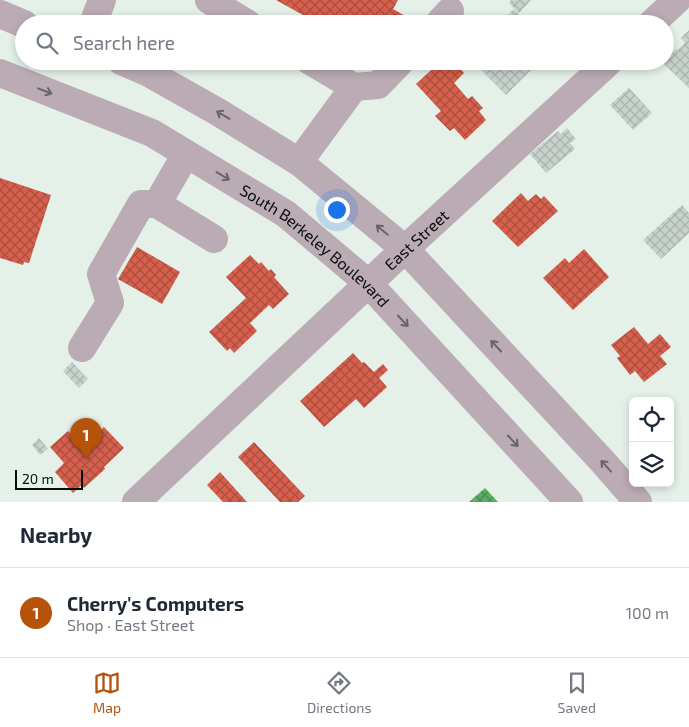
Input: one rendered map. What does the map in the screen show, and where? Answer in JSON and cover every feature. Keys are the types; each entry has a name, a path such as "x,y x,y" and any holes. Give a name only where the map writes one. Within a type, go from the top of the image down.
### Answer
{"street":[{"path":"96,15 102,0"},
{"path":"209,0 233,15"},
{"path":"661,15 677,0"},
{"path":"0,14 15,20"},
{"path":"142,70 210,107 298,162 405,249 638,502"},
{"path":"325,70 354,87 378,85 392,70"},
{"name":"East Street","path":"136,502 368,283 600,70"},
{"name":"South Berkeley Boulevard","path":"0,74 152,133 286,214 368,283 565,500"},
{"path":"298,162 354,87"},
{"path":"157,204 186,154"},
{"path":"82,348 110,303 101,274 141,204 157,204 214,239"}],"building: Shops":[{"path":"276,0 398,0 393,9 404,15 303,15"},
{"path":"431,70 461,70 464,73 454,83 468,99 472,96 483,108 479,111 486,120 465,140 454,128 450,131 435,116 441,111 416,84"},
{"path":"0,178 51,195 29,263 24,262 23,265 0,258"},
{"path":"521,193 528,201 536,194 541,199 544,196 558,211 518,247 492,221"},
{"path":"137,247 180,272 162,304 118,279"},
{"path":"584,249 609,277 573,310 543,278 565,258 569,263"},
{"path":"250,255 259,264 261,262 269,271 271,269 276,275 274,277 289,294 273,309 269,305 250,323 257,331 234,353 230,348 227,351 209,332 246,298 226,277"},
{"path":"634,327 648,344 660,334 671,347 660,356 667,364 644,382 635,371 630,375 617,358 620,356 611,345"},
{"path":"353,353 374,372 383,364 388,370 379,378 387,387 364,408 356,399 324,427 300,401"},
{"path":"104,427 124,448 84,488 82,485 73,493 55,472 64,463 50,447 68,431 82,447"},
{"path":"254,442 305,496 298,502 280,502 238,457"},
{"path":"220,472 247,502 223,502 207,485"}],"building: Public":[{"path":"485,488 498,502 469,502"}],"building: Other":[{"path":"511,0 531,0 519,13 509,3"},
{"path":"514,9 520,15 508,15"},
{"path":"689,30 689,88 670,70 674,70 674,51 685,43 681,38"},
{"path":"481,70 531,70 506,95"},
{"path":"629,88 652,113 633,130 610,105"},
{"path":"567,128 576,139 570,143 575,149 546,173 530,154 558,131 561,134"},
{"path":"682,205 689,213 689,233 661,259 643,240"},
{"path":"72,362 88,379 79,388 63,371"},
{"path":"39,438 48,449 40,455 32,445"}],"place":[{"name":"Cherry's Computers","path":"86,459"}]}
